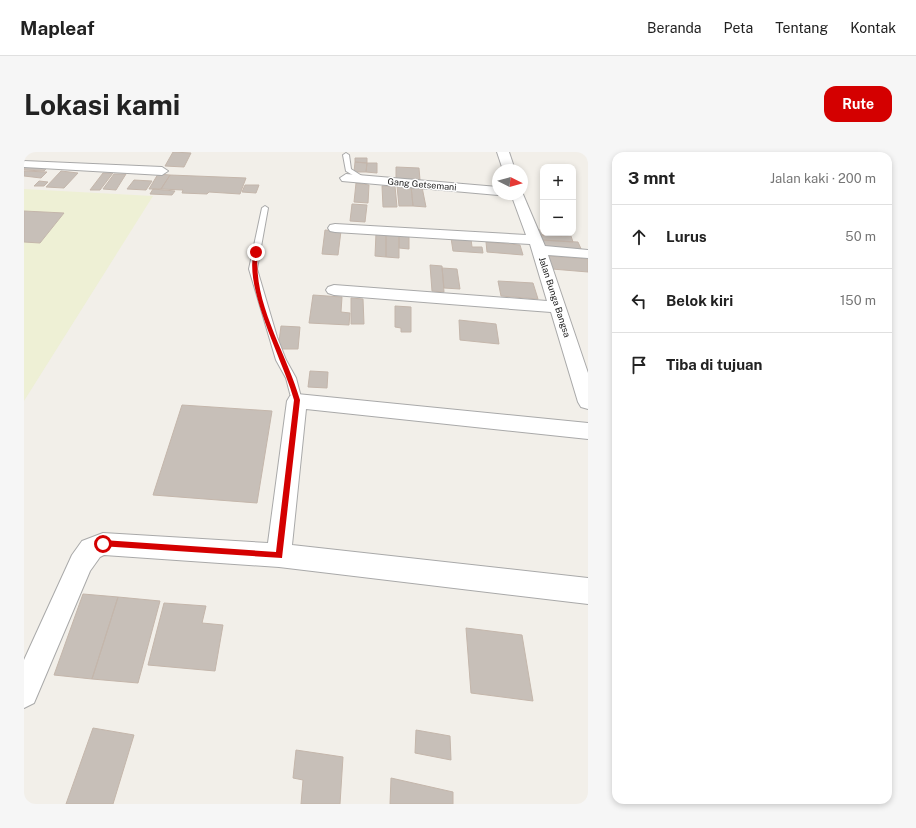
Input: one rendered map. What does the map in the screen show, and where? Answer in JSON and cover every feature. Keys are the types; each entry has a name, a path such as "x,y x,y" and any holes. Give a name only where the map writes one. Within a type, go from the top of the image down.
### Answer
{"street":[{"path":"24,164 35,152"},
{"path":"499,153 505,164"},
{"path":"24,164 162,171"},
{"name":"Gang Getsemani","path":"346,178 492,190"},
{"name":"Jalan Bunga Bangsa","path":"519,200 537,245 588,402"},
{"path":"335,228 537,245 588,254"},
{"path":"334,290 558,307"},
{"path":"279,555 297,400 588,431"},
{"path":"24,693 81,562 91,549 103,544 127,544 279,555 588,591"}],"lane":[{"path":"346,155 348,170 363,179"},
{"path":"265,208 254,269 273,337 281,360 291,378 297,400"}],"green space":[{"path":"24,189 153,196 24,401"}],"building":[{"path":"173,152 191,153 184,167 165,166"},
{"path":"355,158 367,158 367,163 355,162"},
{"path":"355,162 367,163 366,172 354,172"},
{"path":"367,163 377,163 377,173 366,172"},
{"path":"24,166 48,167 44,171 24,170"},
{"path":"396,167 419,168 420,180 396,179"},
{"path":"24,171 47,172 41,178 24,176"},
{"path":"61,171 78,173 64,188 46,187"},
{"path":"103,173 113,173 100,190 90,190"},
{"path":"114,174 126,174 116,190 103,189"},
{"path":"158,174 170,175 161,189 149,189"},
{"path":"170,175 246,178 240,194 209,192 207,194 182,193 183,190 161,189"},
{"path":"134,180 152,181 146,190 127,189"},
{"path":"39,181 48,182 44,186 34,186"},
{"path":"356,183 369,185 368,203 354,202"},
{"path":"245,185 259,185 256,193 242,192"},
{"path":"382,186 395,186 397,207 383,207"},
{"path":"397,186 411,186 413,206 399,206"},
{"path":"411,186 422,187 426,207 413,206"},
{"path":"153,189 175,191 172,195 150,194"},
{"path":"352,204 367,205 365,222 350,221"},
{"path":"24,211 64,213 40,243 24,242"},
{"path":"325,230 341,231 338,255 322,254"},
{"path":"537,230 540,230 539,235"},
{"path":"376,233 386,234 386,257 375,256"},
{"path":"386,234 399,235 399,258 386,257"},
{"path":"399,235 409,235 409,249 399,248"},
{"path":"539,235 571,236 573,242 541,240"},
{"path":"451,238 471,239 472,247 482,247 483,253 453,251"},
{"path":"541,240 578,242 582,251 544,249"},
{"path":"486,242 520,245 523,255 487,252"},
{"path":"548,256 588,259 588,272 552,269"},
{"path":"430,265 442,266 444,292 432,291"},
{"path":"442,268 457,269 460,289 444,288"},
{"path":"498,281 533,283 538,299 501,296"},
{"path":"313,295 342,297 341,312 350,313 349,325 309,323"},
{"path":"351,298 363,299 364,324 351,324"},
{"path":"395,306 411,307 411,332 401,332 401,328 395,327"},
{"path":"459,320 496,324 499,344 460,340"},
{"path":"281,326 300,327 298,349 278,349"},
{"path":"310,371 328,372 327,388 308,387"},
{"path":"182,405 272,411 257,503 153,495"},
{"path":"83,594 118,597 92,679 54,675"},
{"path":"118,597 160,601 138,683 92,679"},
{"path":"164,603 206,606 202,623 223,625 215,671 148,665"},
{"path":"466,628 522,635 533,701 471,693"},
{"path":"93,728 134,735 113,804 66,804"},
{"path":"416,730 450,736 451,760 415,753"},
{"path":"296,750 343,757 340,804 301,804 303,780 293,778"},
{"path":"391,778 453,792 453,804 390,804"}],"route":[{"path":"103,544 127,544 279,555 297,400 291,378 281,360 273,337 257,284 254,269 256,252"}]}
